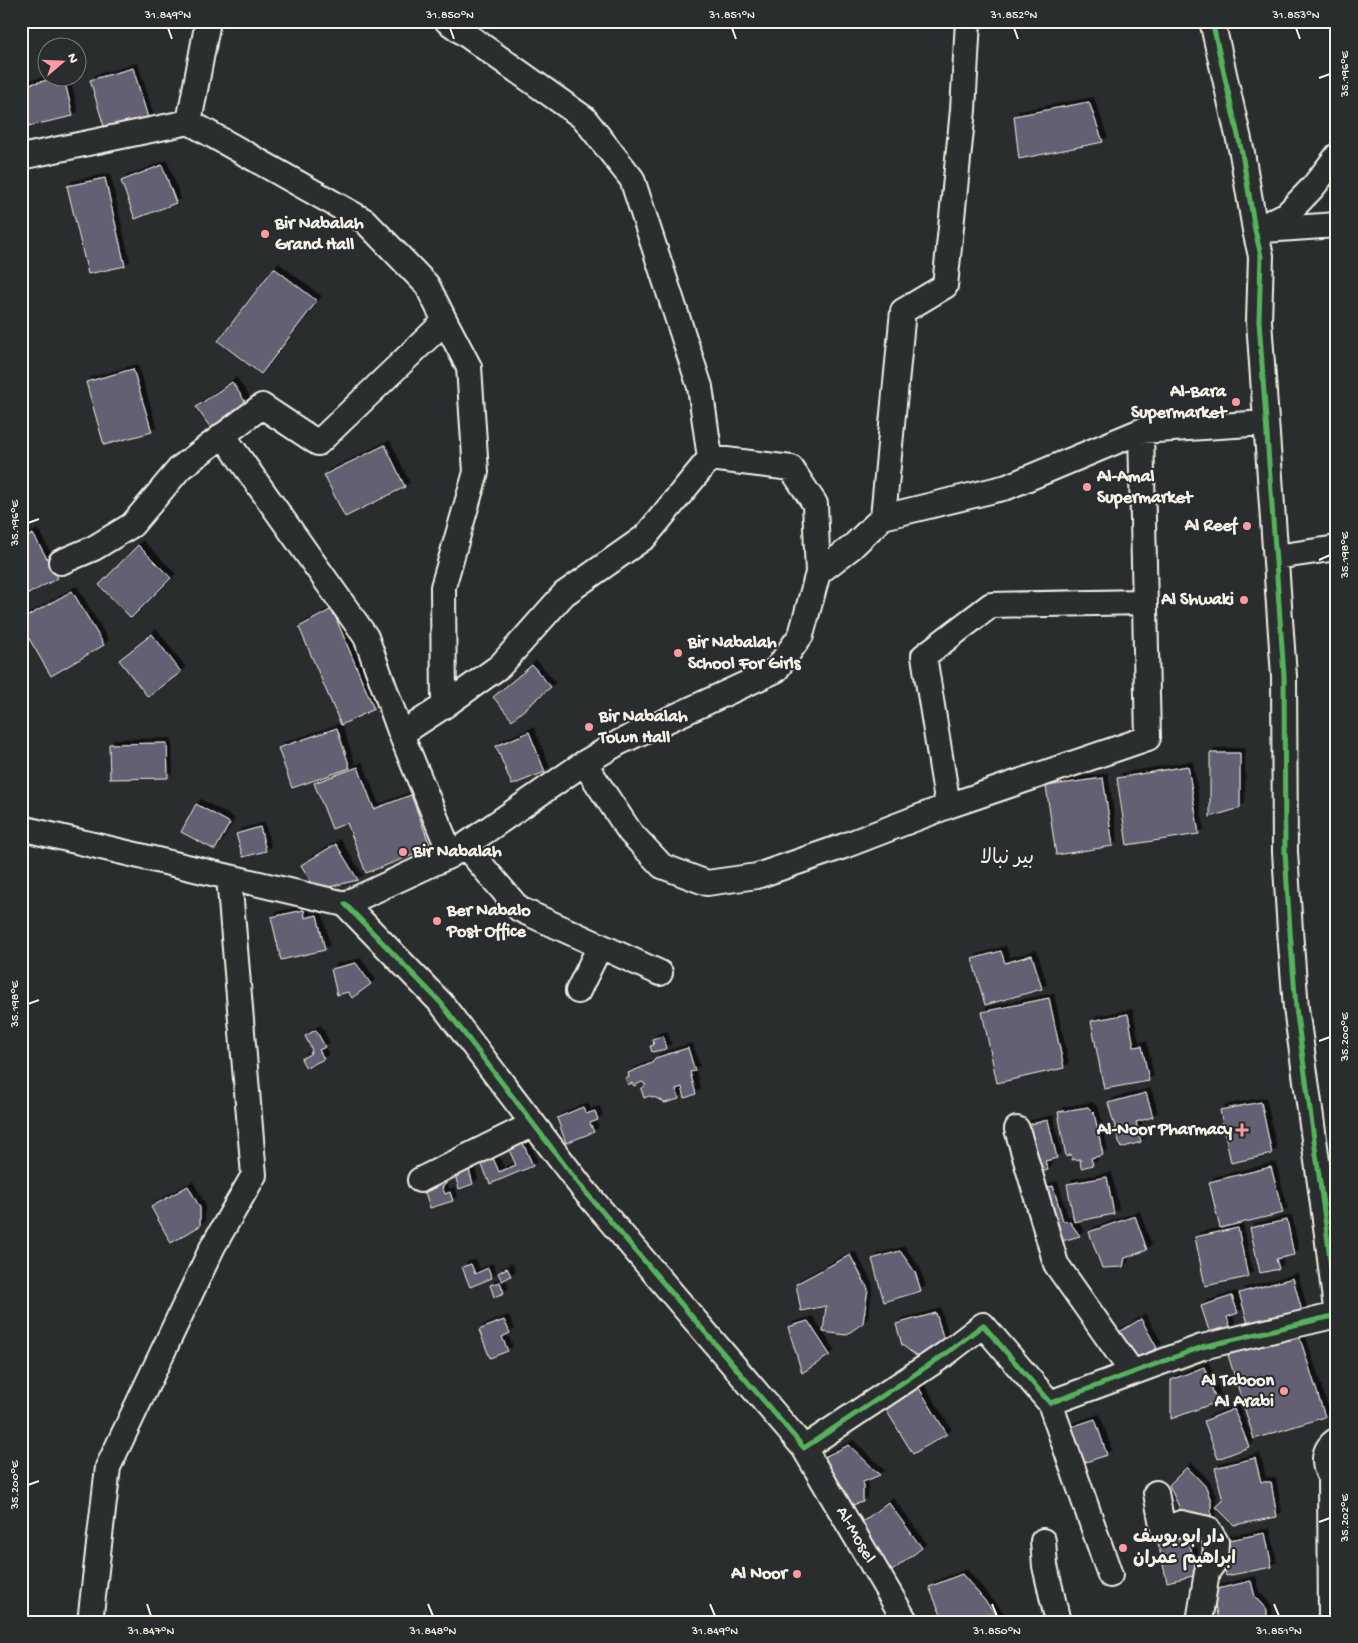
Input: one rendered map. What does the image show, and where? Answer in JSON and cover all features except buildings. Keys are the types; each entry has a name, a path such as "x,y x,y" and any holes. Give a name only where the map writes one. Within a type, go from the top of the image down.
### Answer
{"street":[{"path":"189,122 208,21"},
{"path":"401,734 500,666 564,594 645,537 710,458 700,387 632,179 584,118 447,21"},
{"path":"883,517 903,311 945,286 963,110 968,21"},
{"path":"1050,1403 1202,1347 1337,1316 1296,1008 1290,930 1285,852 1284,676 1266,424 1266,399 1259,321 1261,256 1242,153 1212,21"},
{"path":"21,156 189,122 365,221 428,285 469,367 476,472 443,587 444,706"},
{"path":"1255,230 1287,214 1313,187 1337,156"},
{"path":"1255,230 1337,225"},
{"path":"62,562 94,548 132,525 180,468 262,406 318,443 445,321"},
{"path":"818,573 852,547 883,517 1007,487 1141,431 1266,424"},
{"path":"584,764 630,832 662,866 707,883 757,876 844,846 948,806 1148,738 1141,431"},
{"path":"223,435 366,637 401,734 458,850 519,909 660,973"},
{"path":"21,828 345,904 458,850 584,764 620,742 776,670 801,635 818,573 815,504 791,468 710,458"},
{"path":"1276,557 1337,548"},
{"path":"948,806 924,656 991,605 1144,602"},
{"path":"90,1622 108,1467 213,1246 254,1175 229,877"},
{"name":"Al-Mosel","path":"345,904 441,1003 583,1189 804,1448 906,1622"},
{"path":"578,991 600,946"},
{"path":"420,1180 534,1124"},
{"path":"1017,1129 1056,1264 1132,1372"},
{"path":"804,1448 944,1355 983,1325 1050,1403 1110,1575"},
{"path":"1331,1622 1333,1481 1325,1468 1324,1458 1332,1442 1337,1440"},
{"path":"1156,1493 1162,1530 1181,1523 1208,1529 1216,1542 1215,1561 1207,1572 1199,1622"},
{"path":"1043,1542 1045,1566 1058,1622"}],"cycle path":[{"path":"1212,21 1242,153 1261,256 1259,321 1284,676 1285,852 1290,931 1296,1008 1337,1317"},
{"path":"345,904 441,1003 583,1189 804,1448 944,1355 983,1325 1050,1403 1202,1347 1337,1315"}],"place":[{"name":"Bir Nabalah Grand Hall","path":"265,234"},
{"name":"Al-Bara Supermarket","path":"1236,402"},
{"name":"Al-Amal Supermarket","path":"1087,487"},
{"name":"Al Reef","path":"1247,526"},
{"name":"Al Shwaki","path":"1244,600"},
{"name":"Bir Nabalah School For Girls","path":"678,653"},
{"name":"Bir Nabalah Town Hall","path":"589,727"},
{"name":"Bir Nabalah","path":"403,852"},
{"name":"Ber Nabalo Post Office","path":"437,921"},
{"name":"Al-Noor Pharmacy","path":"1242,1130"},
{"name":"Al Taboon Al Arabi","path":"1284,1391"},
{"name":"دار ابو يوسف ابراهيم عمران","path":"1123,1548"},
{"name":"Al Noor","path":"797,1574"}],"district":[{"name":"بير نبالا","path":"1007,859"}]}
